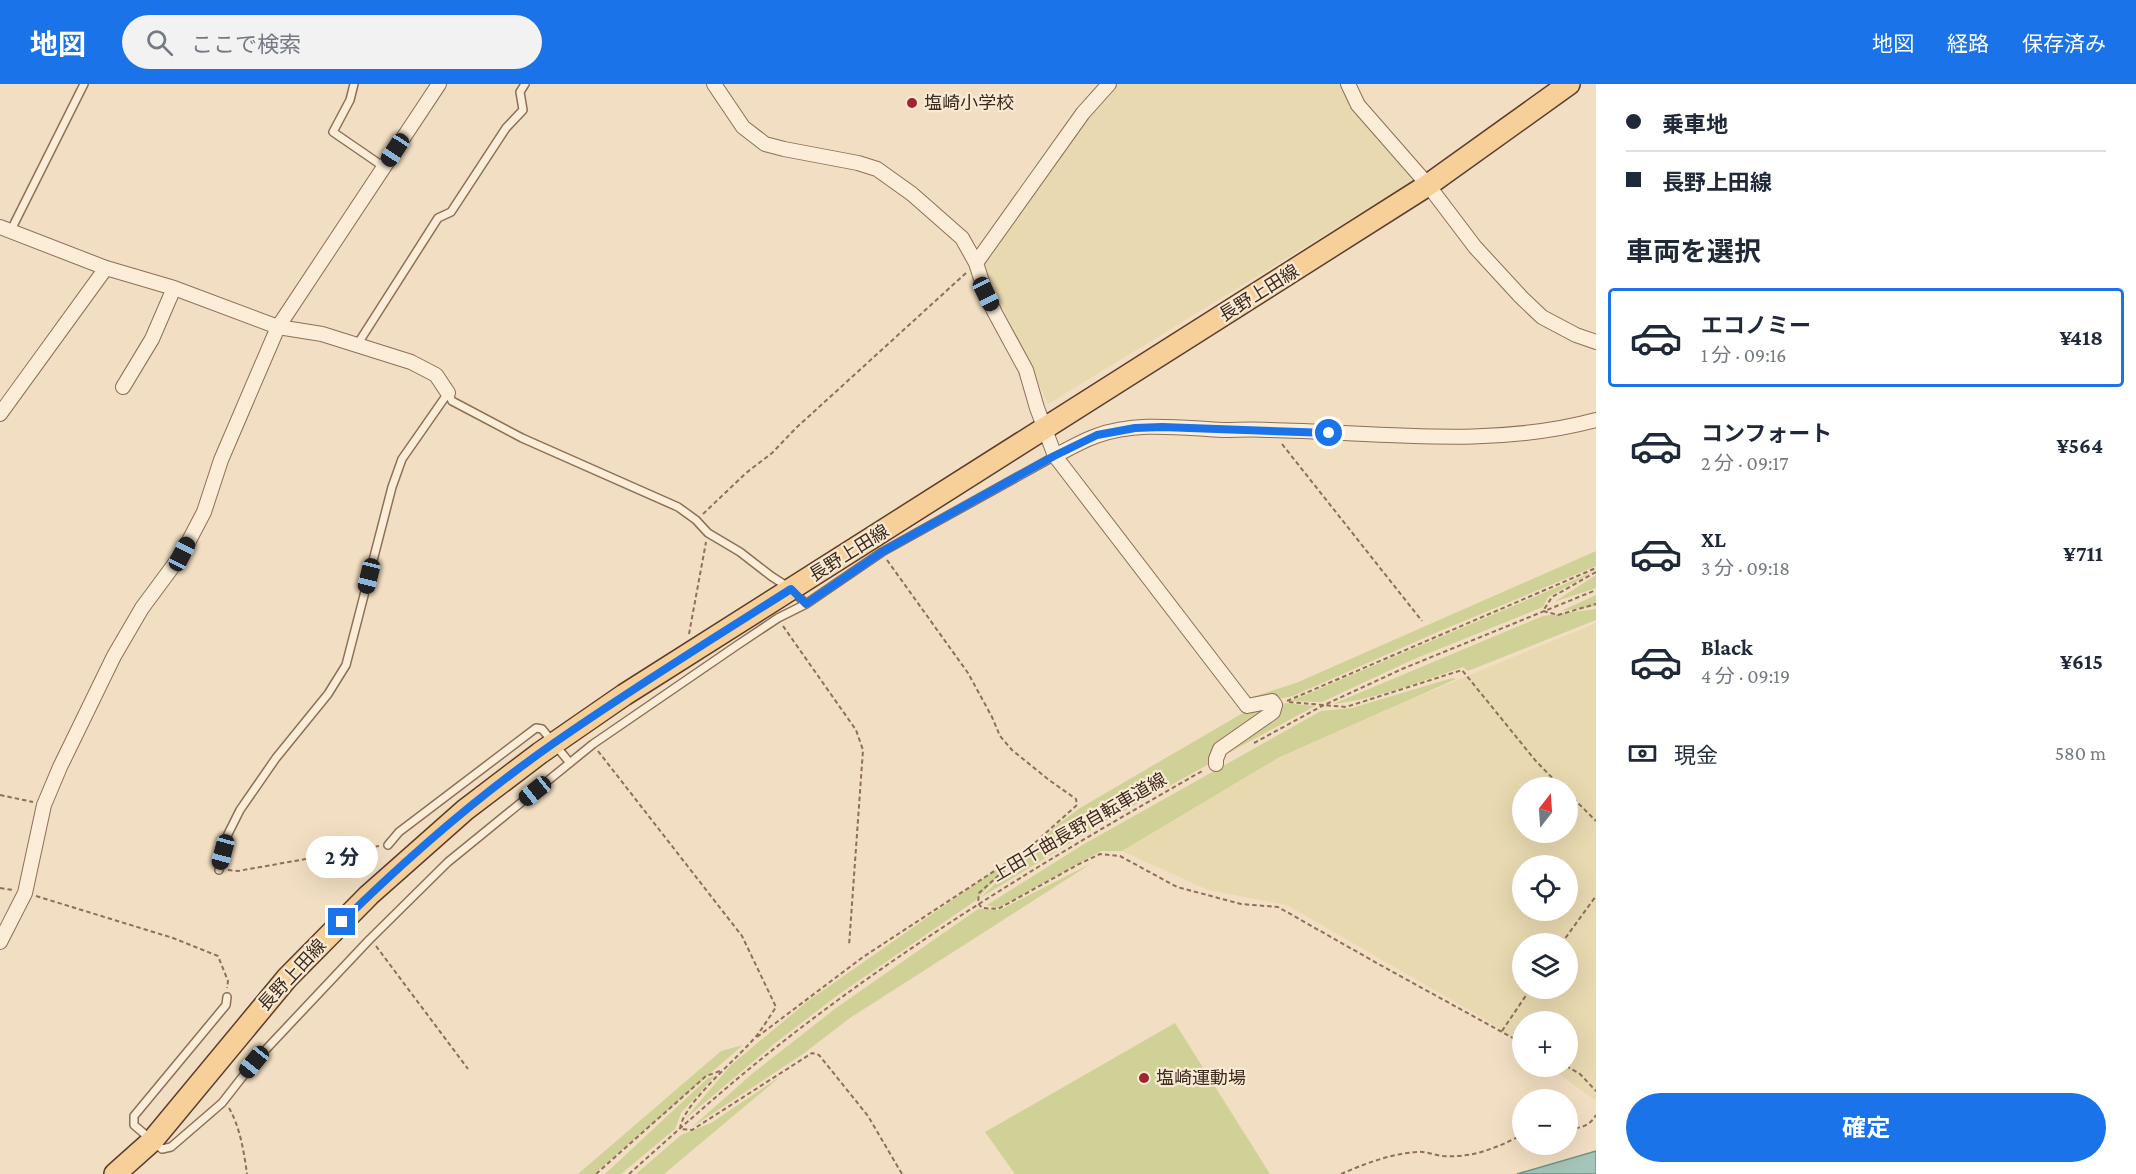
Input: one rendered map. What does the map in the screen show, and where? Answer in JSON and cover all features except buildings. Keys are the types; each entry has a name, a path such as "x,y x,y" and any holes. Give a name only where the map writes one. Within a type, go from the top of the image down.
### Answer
{"main road":[{"name":"長野上田線","path":"115,1174 152,1141 259,1010 369,895 465,810 554,743 686,656 1428,185 1569,84"}],"street":[{"path":"0,942 25,893 44,805 60,767 114,656 142,608 182,554 204,512 221,460 278,327 439,84"},
{"path":"714,84 743,127 765,144 858,162 877,169 912,194 962,238 976,263 986,294 1026,370 1054,456 1246,706 1272,701 1275,705 1273,712 1220,749 1216,764"},
{"path":"976,263 1083,113 1109,84"},
{"path":"1348,84 1358,105 1428,185 1475,247 1542,317 1576,335 1596,342"},
{"path":"6,229 106,268 174,288 278,327 322,334 411,362 436,375 448,393"},
{"path":"0,414 106,268"},
{"path":"123,387 152,339 174,288"},
{"path":"1054,456 1097,435 1135,428 1185,427 1371,435 1457,436 1529,433 1572,427 1596,420"}],"lane":[{"path":"6,229 84,84"},
{"path":"354,84 350,100 333,132 384,167"},
{"path":"357,345 438,218 451,212 506,128 523,110 520,92 525,84"},
{"path":"219,870 228,834 240,810 346,665 392,487 402,459 448,393 452,401 522,438 678,507 696,520 708,533 740,552 791,589 806,604"},
{"path":"227,996 226,1005 134,1116 134,1125 162,1149 171,1147 222,1103 254,1062 369,940 448,861 593,744 778,618 806,604 882,552 1054,456"},
{"path":"686,656 688,680"},
{"path":"388,845 399,832 536,728 542,729 570,763"}],"path":[{"path":"696,520 746,473 772,453 795,428 976,263"},
{"path":"1271,430 1422,621"},
{"path":"686,656 708,533"},
{"path":"882,552 968,673 1000,736 1012,750 1076,799 1077,805 979,893 978,903 982,908 998,909 1100,854 1120,856 1177,887 1241,904 1278,907 1512,1038"},
{"path":"1543,611 1552,597 1596,570"},
{"path":"1551,777 1462,670 1346,707 1286,701 1596,570"},
{"path":"1254,743 1322,706 1402,669 1596,590"},
{"path":"1543,611 1558,615 1596,604"},
{"path":"778,618 856,730 864,750 849,946"},
{"path":"593,744 742,936 776,1007 756,1036 683,1116 680,1129 692,1130 812,1053 819,1055 868,1116 902,1174"},
{"name":"上田千曲長野自転車道線","path":"629,1174 714,1098 860,984 978,903 1089,835 1216,764"},
{"path":"0,795 44,805"},
{"path":"1578,803 1596,821"},
{"path":"749,1042 863,957 1036,844"},
{"path":"219,870 238,871 388,845"},
{"path":"0,888 25,893 163,934 218,956 228,981 227,996"},
{"path":"1569,933 1596,896"},
{"path":"369,940 468,1070"},
{"path":"1502,1032 1524,999"},
{"path":"596,1174 705,1076 723,1070"},
{"path":"1578,1073 1596,1091"},
{"path":"222,1103 229,1108 234,1117 247,1174"},
{"path":"1588,1124 1596,1115"},
{"path":"1578,1128 1596,1121"},
{"path":"1341,1174 1366,1163 1418,1152 1441,1156 1468,1156 1499,1147 1512,1140"}],"shaded area":[{"path":"1118,84 1343,84 1416,179 1048,404 983,265 1094,108"},
{"path":"1596,623 1596,1101 1564,1077 1578,1077 1578,1011 1512,1011 1512,1038 1490,1022 1287,905 1208,890 1122,851 1283,756 1409,700"},
{"path":"1596,1151 1596,1174 1517,1174"}],"green space":[{"path":"1596,551 1596,566 1293,696 1271,699 1249,698 1296,683"},
{"path":"1595,571 1548,597 1543,607 1412,660 1322,702 1291,701"},
{"path":"1596,575 1596,588 1554,602"},
{"path":"1596,595 1596,606 1561,611"},
{"path":"1596,609 1596,620 1468,671 1463,667 1382,694 1333,704 1543,616"},
{"path":"1452,678 1456,679 1280,757 1122,851 1101,851 998,908 987,905 1084,844 1321,711 1352,708"},
{"path":"1285,703 1315,706 1221,757 1278,709"},
{"path":"1271,707 1218,746 1209,764 1108,820 980,898 1057,825 1080,808 1248,710"},
{"path":"1018,856 975,901 838,995 774,1044 684,1120 731,1065 808,1001"},
{"path":"1092,863 850,1018 803,1054 692,1127 753,1073 836,1008 978,909 1000,910"},
{"name":"塩崎運動場","path":"1175,1023 1270,1174 1015,1174 985,1132"},
{"path":"743,1045 594,1174 578,1174 721,1051"},
{"path":"716,1075 681,1113 675,1129 621,1174 605,1174 708,1078"},
{"path":"781,1076 664,1174 636,1174 681,1135 711,1123"}],"place":[{"name":"塩崎小学校","path":"912,103"},
{"name":"塩崎運動場","path":"1144,1078"}],"route":[{"path":"342,922 406,861 465,810 554,743 624,695 791,589 806,604 882,552 1054,456 1097,435 1135,428 1185,427 1329,433"}]}
